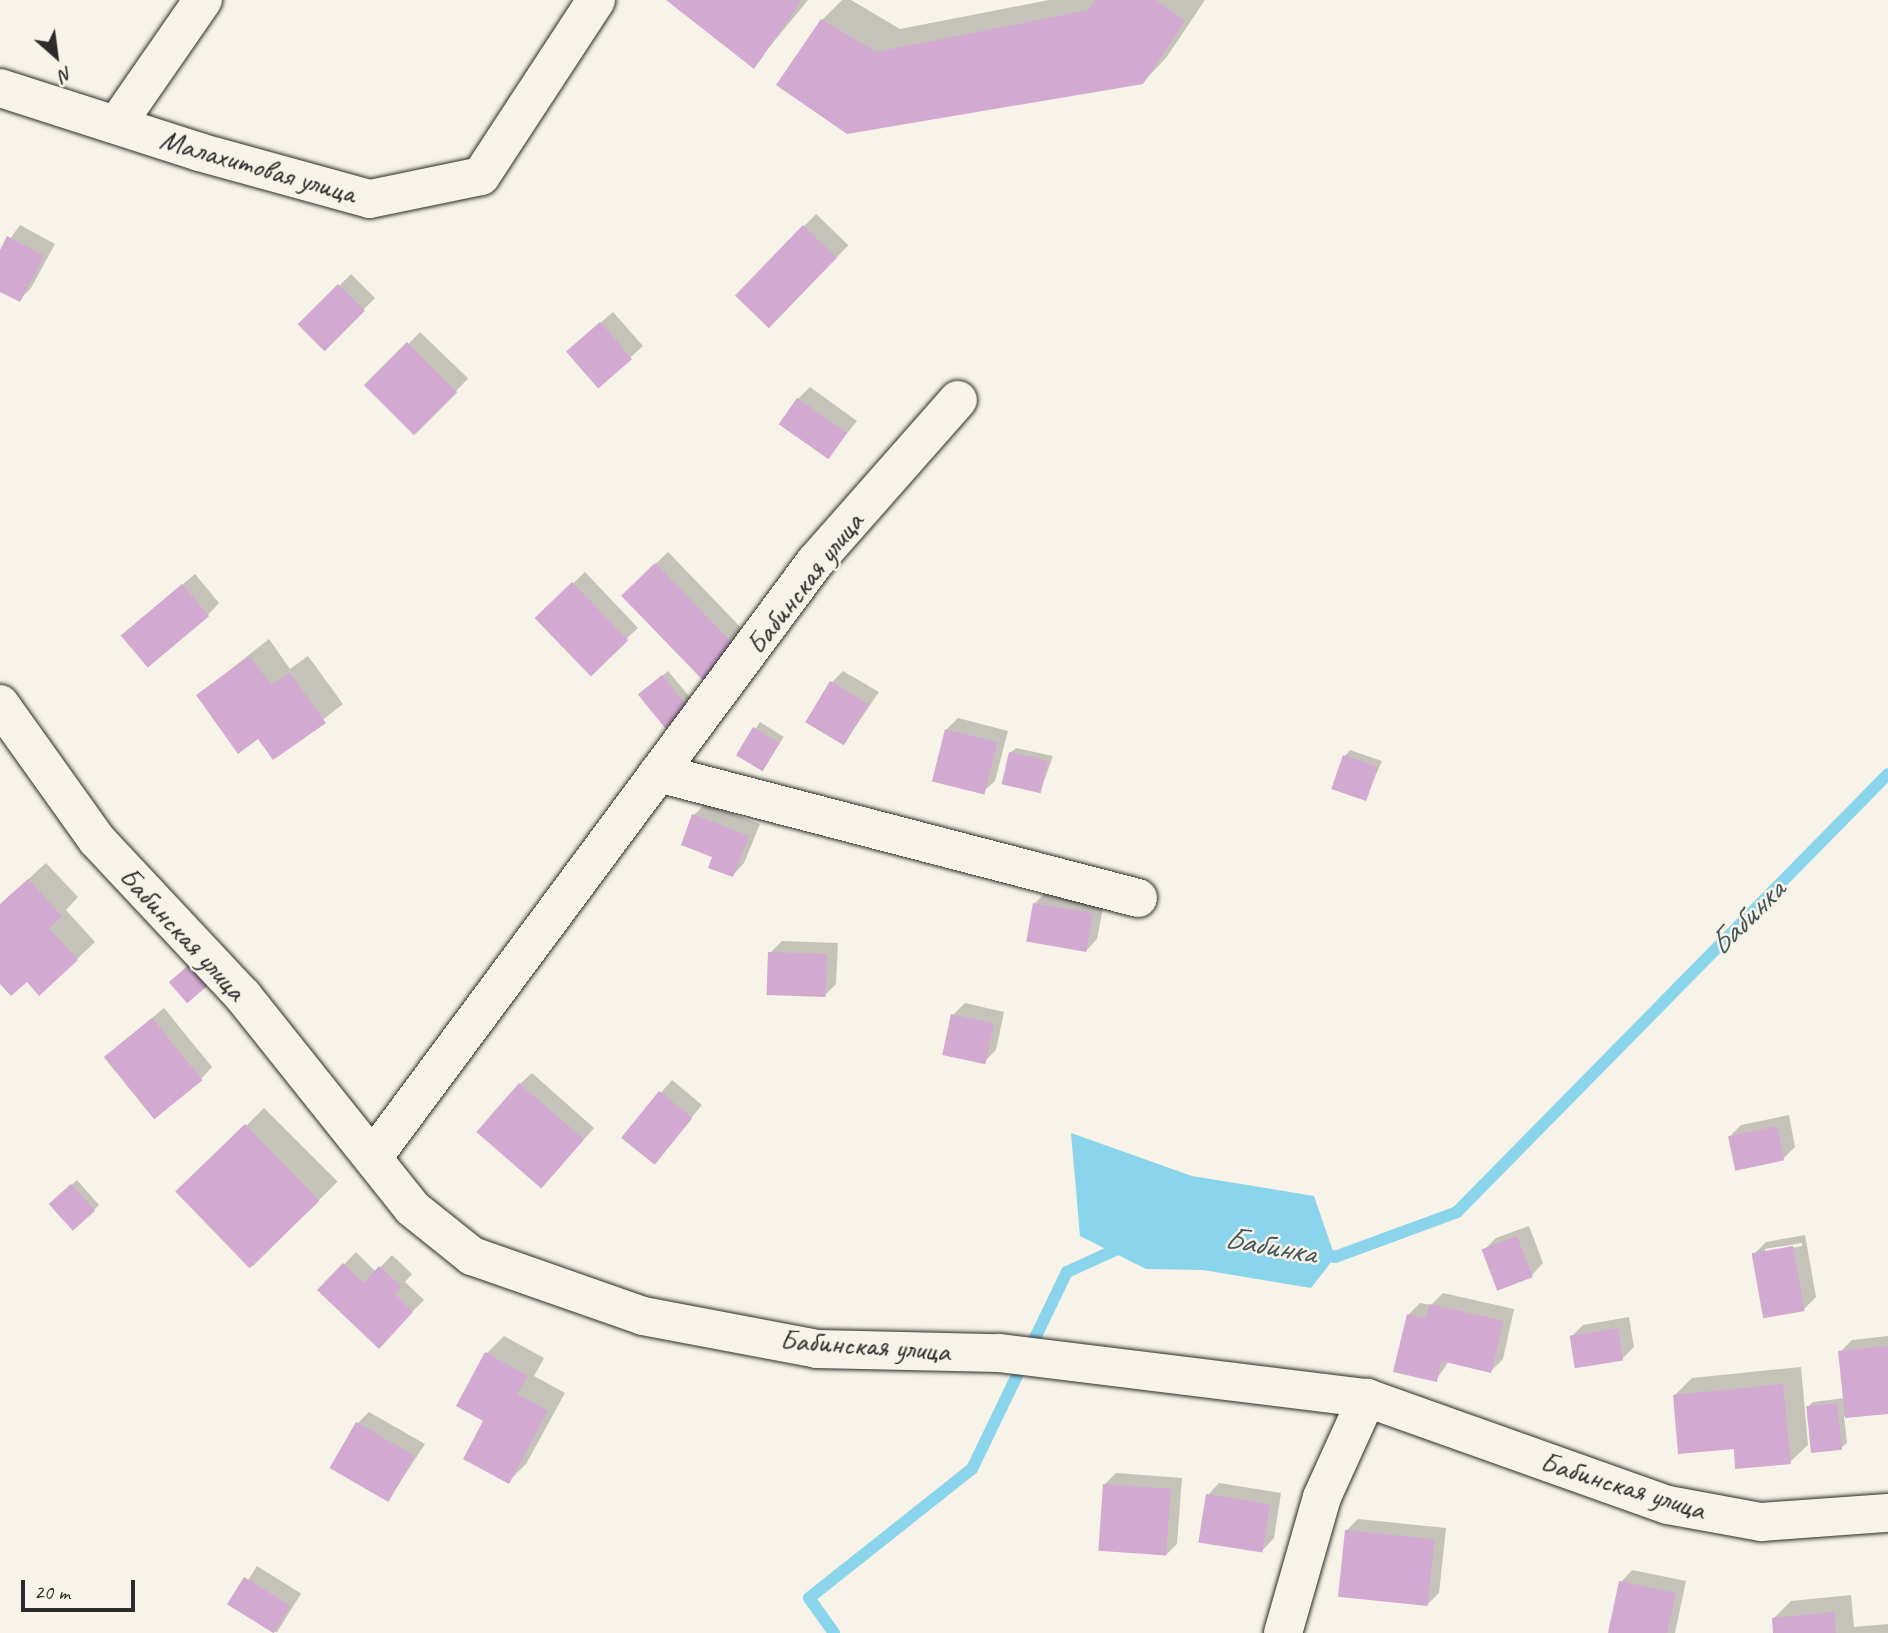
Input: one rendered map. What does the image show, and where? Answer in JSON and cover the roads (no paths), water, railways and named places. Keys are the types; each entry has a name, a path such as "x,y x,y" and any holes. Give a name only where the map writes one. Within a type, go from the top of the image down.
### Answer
{"street":[{"path":"117,124 202,0"},
{"name":"Малахитовая улица","path":"0,88 199,152 370,199 481,176 596,0"},
{"name":"Бабинская улица","path":"374,1156 815,562 958,400"},
{"name":"Бабинская улица","path":"0,704 97,840 243,996 374,1156 412,1208 472,1256 643,1316 817,1349 999,1353 1367,1398 1668,1505 1761,1522 1888,1513"},
{"path":"659,773 1139,898"},
{"path":"1283,1633 1322,1497 1367,1398"}],"water":[{"path":"1071,1133 1192,1176 1314,1196 1335,1257 1311,1288 1203,1270 1146,1269 1080,1236"}],"waterway":[{"name":"Бабинка","path":"1321,1254 1335,1257 1457,1212 1888,774"},
{"name":"Бабинка","path":"834,1633 809,1598 972,1469 1067,1272 1126,1245"}]}
